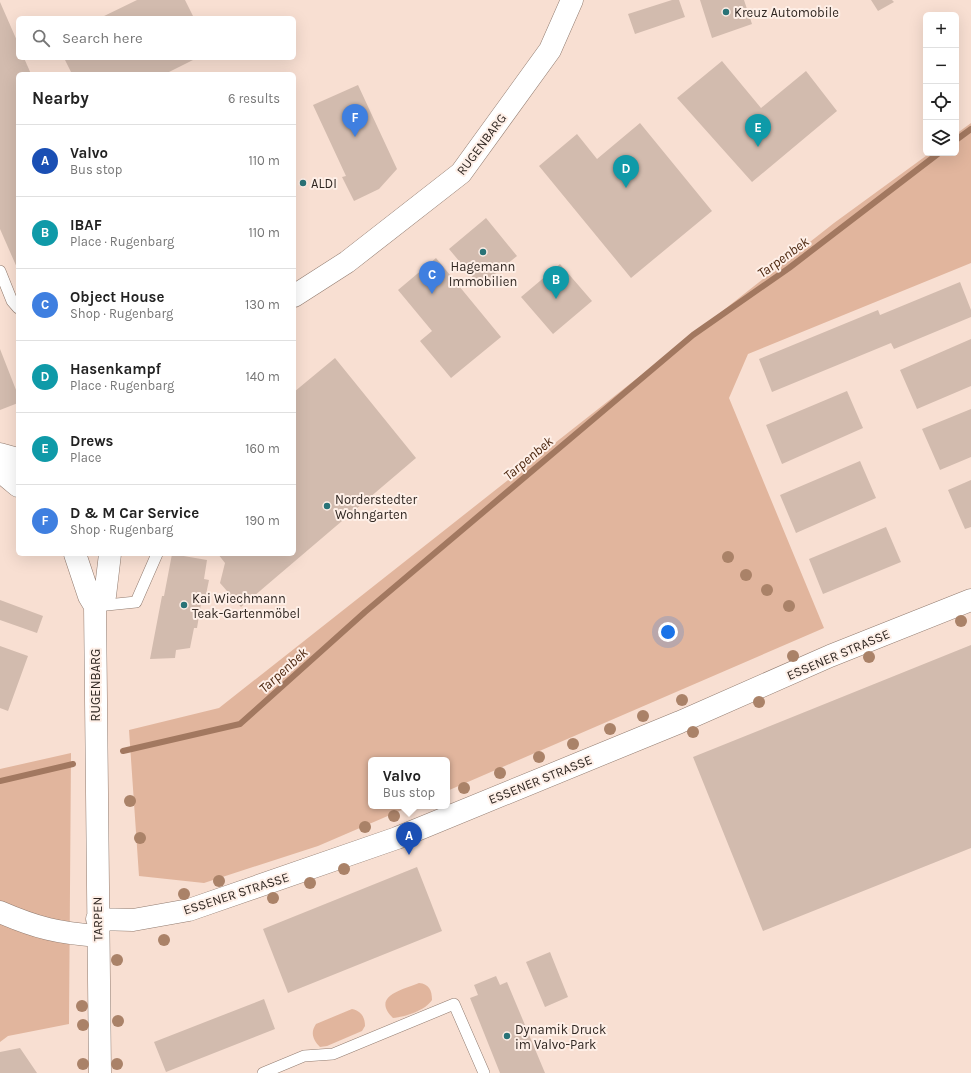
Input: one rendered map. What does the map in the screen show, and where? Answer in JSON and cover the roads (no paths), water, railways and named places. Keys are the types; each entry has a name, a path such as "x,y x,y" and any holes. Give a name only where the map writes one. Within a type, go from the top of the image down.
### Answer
{"street":[{"name":"RUGENBARG","path":"296,295 347,262 461,173 550,50 572,0"},
{"path":"0,454 16,458"},
{"path":"0,471 16,484"},
{"name":"RUGENBARG","path":"76,556 89,596 95,606 96,764"},
{"path":"95,606 105,596 110,556"},
{"name":"ESSENER STRASSE","path":"0,912 47,930 97,928 189,910 397,838 680,722 830,656 971,600"},
{"name":"TARPEN","path":"96,764 100,1073"}],"lane":[{"path":"0,270 12,301 16,306"},
{"path":"95,606 136,602 156,556"},
{"path":"263,1073 304,1056 333,1054 454,1004 484,1073"}],"waterway":[{"name":"Tarpenbek","path":"959,138 971,129"},
{"name":"Tarpenbek","path":"123,751 240,724 365,612 693,335 789,268 935,156"},
{"name":"Tarpenbek","path":"0,781 73,764"}],"place":[{"name":"Kreuz Automobile","path":"726,12"},
{"name":"D & M Car Service","path":"355,137"},
{"name":"Drews","path":"758,147"},
{"name":"ALDI","path":"303,183"},
{"name":"Hasenkampf","path":"626,188"},
{"name":"Hagemann Immobilien","path":"483,252"},
{"name":"Object House","path":"432,294"},
{"name":"IBAF","path":"556,299"},
{"name":"Norderstedter Wohngarten","path":"327,506"},
{"name":"Kai Wiechmann Teak-Gartenmöbel","path":"184,605"},
{"name":"Valvo","path":"409,855"},
{"name":"Dynamik Druck im Valvo-Park","path":"507,1036"}]}
